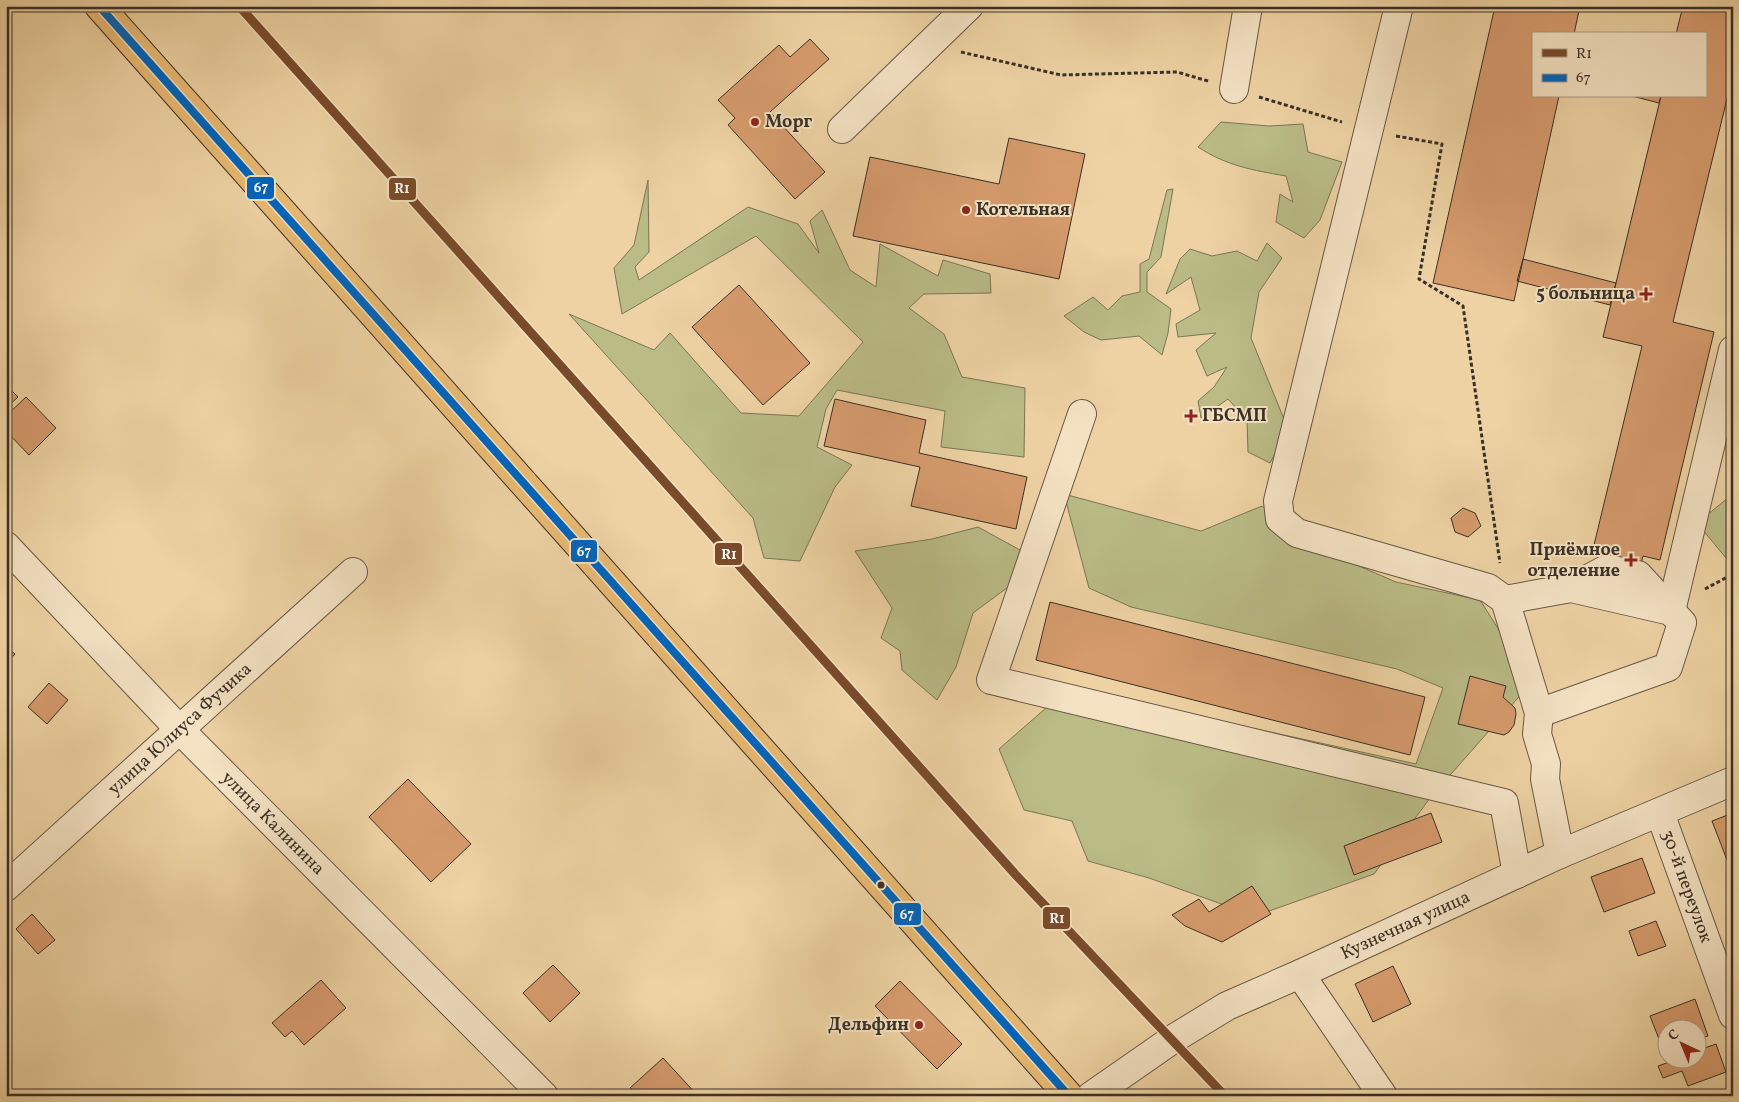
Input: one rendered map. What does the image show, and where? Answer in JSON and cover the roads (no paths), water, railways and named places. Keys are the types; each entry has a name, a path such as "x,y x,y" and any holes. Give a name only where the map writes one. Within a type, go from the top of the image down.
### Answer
{"main road":[{"path":"98,6 1069,1096"}],"street":[{"path":"842,129 931,45 969,6"},
{"path":"1234,89 1248,6"},
{"path":"1399,6 1278,500 1280,519 1297,533 1488,588 1505,600 1539,713 1538,734 1546,764 1545,779 1560,854"},
{"path":"1671,611 1733,350"},
{"path":"1082,414 990,680 1504,803 1517,874"},
{"name":"улица Калинина","path":"6,546 180,730 544,1096"},
{"name":"улица Юлиуса Фучика","path":"6,887 353,572"},
{"path":"1505,600 1571,588 1671,611 1682,624 1668,667 1539,713"},
{"name":"Кузнечная улица","path":"1091,1096 1172,1039 1227,1006 1560,854 1733,781"},
{"name":"30-й переулок","path":"1660,813 1733,1015"},
{"path":"1300,974 1383,1096"}],"place":[{"name":"Морг","path":"755,122"},
{"name":"Котельная","path":"966,210"},
{"name":"5 больница","path":"1646,294"},
{"name":"ГБСМП","path":"1191,416"},
{"name":"Приёмное отделение","path":"1631,560"},
{"name":"Дельфин","path":"919,1025"}]}
